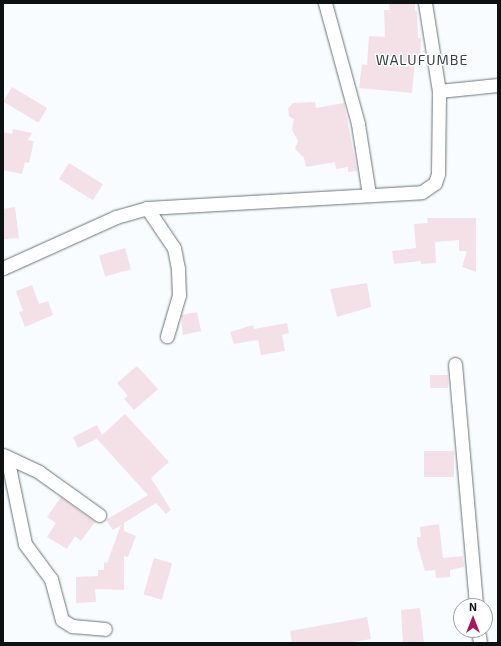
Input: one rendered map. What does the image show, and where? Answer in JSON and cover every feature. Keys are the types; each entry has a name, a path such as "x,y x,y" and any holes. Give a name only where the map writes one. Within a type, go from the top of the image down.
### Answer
{"street":[{"path":"325,3 358,124 369,194"},
{"path":"3,268 116,217 147,208 422,192 435,184 438,174 439,91 425,3"},
{"path":"439,91 498,85"},
{"path":"147,208 174,248 178,268 179,295 167,336"},
{"path":"455,364 475,598"},
{"path":"5,456 39,472 99,515"},
{"path":"5,456 25,544 51,579 62,620 72,626 105,629"}],"building":[{"path":"389,3 415,3 415,11 417,11 418,38 421,38 420,62 415,62 412,93 359,88 362,64 367,65 369,36 385,37 384,10 390,10"},
{"path":"12,87 47,108 38,123 3,102"},
{"path":"315,102 316,108 344,103 357,171 348,172 348,167 336,169 335,162 306,167 304,158 295,149 298,141 292,130 294,119 289,116 288,108 293,103"},
{"path":"13,129 32,133 28,140 34,141 29,163 25,162 22,174 3,170 3,132 12,134"},
{"path":"69,163 103,184 93,200 59,179"},
{"path":"15,207 19,238 3,239 3,209"},
{"path":"427,218 476,218 476,272 462,267 467,251 459,251 459,240 435,242 436,263 421,264 421,261 394,264 392,251 416,248 414,224 428,223"},
{"path":"125,248 131,269 105,277 99,255"},
{"path":"367,283 371,307 337,317 330,289"},
{"path":"32,285 39,304 48,301 53,315 25,327 19,312 23,311 16,291"},
{"path":"197,312 201,331 183,335 181,315"},
{"path":"287,323 289,333 282,335 285,351 261,355 258,340 234,344 230,332 253,325 254,329"},
{"path":"137,366 158,389 134,410 124,399 128,396 117,383"},
{"path":"430,375 448,375 448,388 430,388"},
{"path":"125,414 169,462 151,478 171,510 166,514 156,503 124,523 124,531 136,536 128,557 124,556 124,590 95,589 96,602 76,603 76,577 98,576 98,570 104,570 104,562 107,563 121,525 113,530 106,520 148,495 97,439 100,437 78,448 73,437 97,425 102,435"},
{"path":"424,451 454,451 454,477 424,477"},
{"path":"61,497 95,522 81,541 75,536 67,549 47,537 56,523 47,517"},
{"path":"439,524 443,558 463,556 464,567 450,570 450,577 436,578 435,570 425,571 417,544 417,537 421,537 420,527"},
{"path":"154,558 172,563 162,600 144,595"},
{"path":"420,608 424,643 403,643 401,610"},
{"path":"367,617 371,639 348,643 292,643 290,631"}],"district":[{"name":"WALUFUMBE","path":"422,60"}]}
